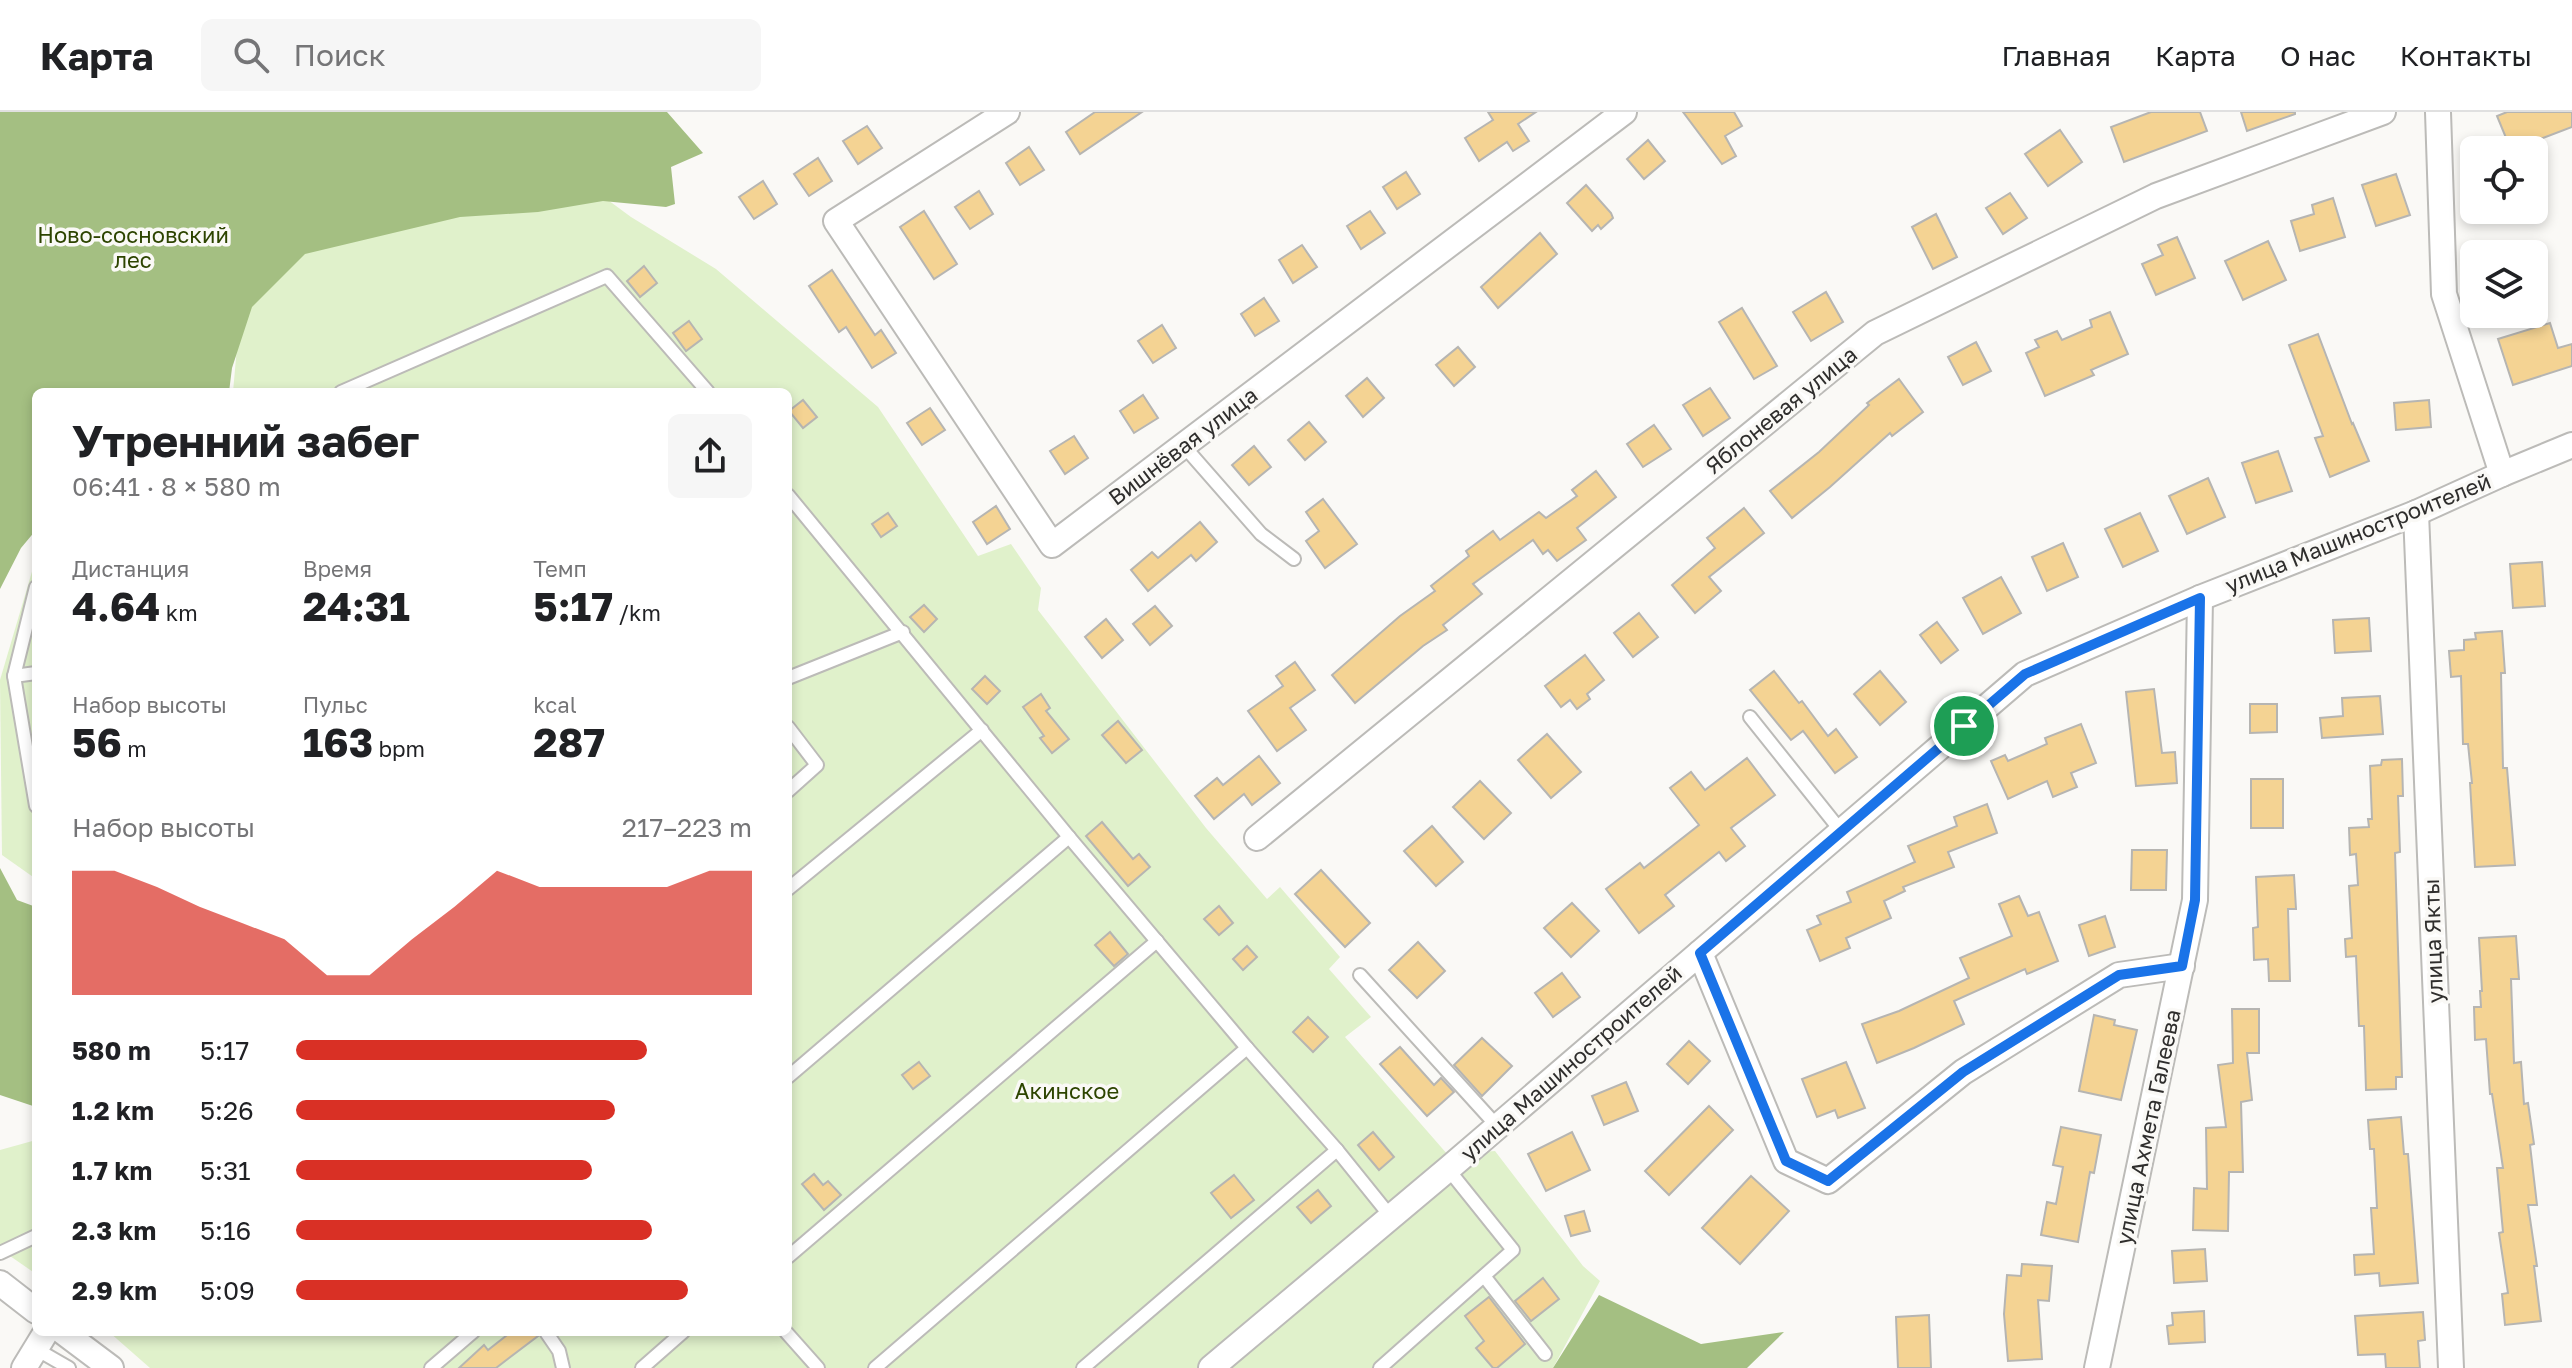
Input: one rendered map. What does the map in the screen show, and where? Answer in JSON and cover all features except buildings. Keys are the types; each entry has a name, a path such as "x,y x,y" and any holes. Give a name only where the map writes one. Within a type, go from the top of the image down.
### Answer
{"street":[{"name":"Вишнёвая улица","path":"1007,112 836,221 1052,545 1624,112"},
{"name":"Яблоневая улица","path":"1257,838 1875,333 2156,196 2383,112"},
{"path":"2438,112 2444,294 2502,474"},
{"name":"улица Машиностроителей","path":"1211,1368 2025,674 2200,598 2416,513 2572,445"},
{"name":"улица Якты","path":"2416,513 2451,1368"},
{"name":"улица Ахмета Галеева","path":"2097,1368 2195,900 2200,598"},
{"path":"1700,953 1786,1161 1828,1181 1963,1072 2119,975 2182,966"},
{"path":"0,1283 32,1308"},
{"path":"68,1336 111,1368"}],"lane":[{"path":"350,388 607,276 705,388"},
{"path":"1183,445 1261,534 1294,559"},
{"path":"792,500 1069,837 1391,1217"},
{"path":"792,517 802,513"},
{"path":"32,603 14,676 32,782"},
{"path":"792,676 903,632"},
{"path":"14,676 32,674"},
{"path":"1750,717 1841,831"},
{"path":"792,886 982,730"},
{"path":"792,732 817,765 792,787"},
{"path":"792,1074 1069,837"},
{"path":"792,1254 1157,941"},
{"path":"1360,975 1497,1126"},
{"path":"875,1368 1247,1048"},
{"path":"1083,1368 1337,1150"},
{"path":"1380,1368 1513,1250 1448,1169"},
{"path":"0,1253 32,1238"},
{"path":"1484,1276 1545,1354"},
{"path":"431,1368 468,1336"},
{"path":"549,1336 559,1351 563,1368"},
{"path":"642,1368 678,1336"},
{"path":"790,1336 818,1368"},
{"path":"35,1350 69,1368"}],"green space":[{"name":"Ново-сосновский лес","path":"0,112 667,112 703,153 671,167 675,204 666,207 603,201 538,212 460,217 305,254 252,307 232,368 230,388 32,388 32,535 21,548 0,589"},
{"name":"Акинское","path":"593,189 631,217 716,269 878,407 978,556 1011,544 1041,588 1038,610 1206,828 1267,899 1280,887 1340,957 1329,969 1371,1017 1345,1037 1448,1155 1495,1151 1583,1266 1600,1281 1553,1368 150,1368 114,1336 792,1336 792,388 233,388 244,268 354,235"},
{"path":"32,572 32,876 2,855 0,680"},
{"path":"0,868 17,900 32,906 32,1106 0,1095"},
{"path":"32,1141 32,1271 0,1249 0,1150"},
{"path":"1599,1295 1701,1344 1784,1332 1747,1368 1553,1368"}],"route":[{"path":"2200,598 2195,900 2182,966 2119,975 1963,1072 1828,1181 1786,1161 1700,953 1964,726 2025,674 2200,598"}]}
